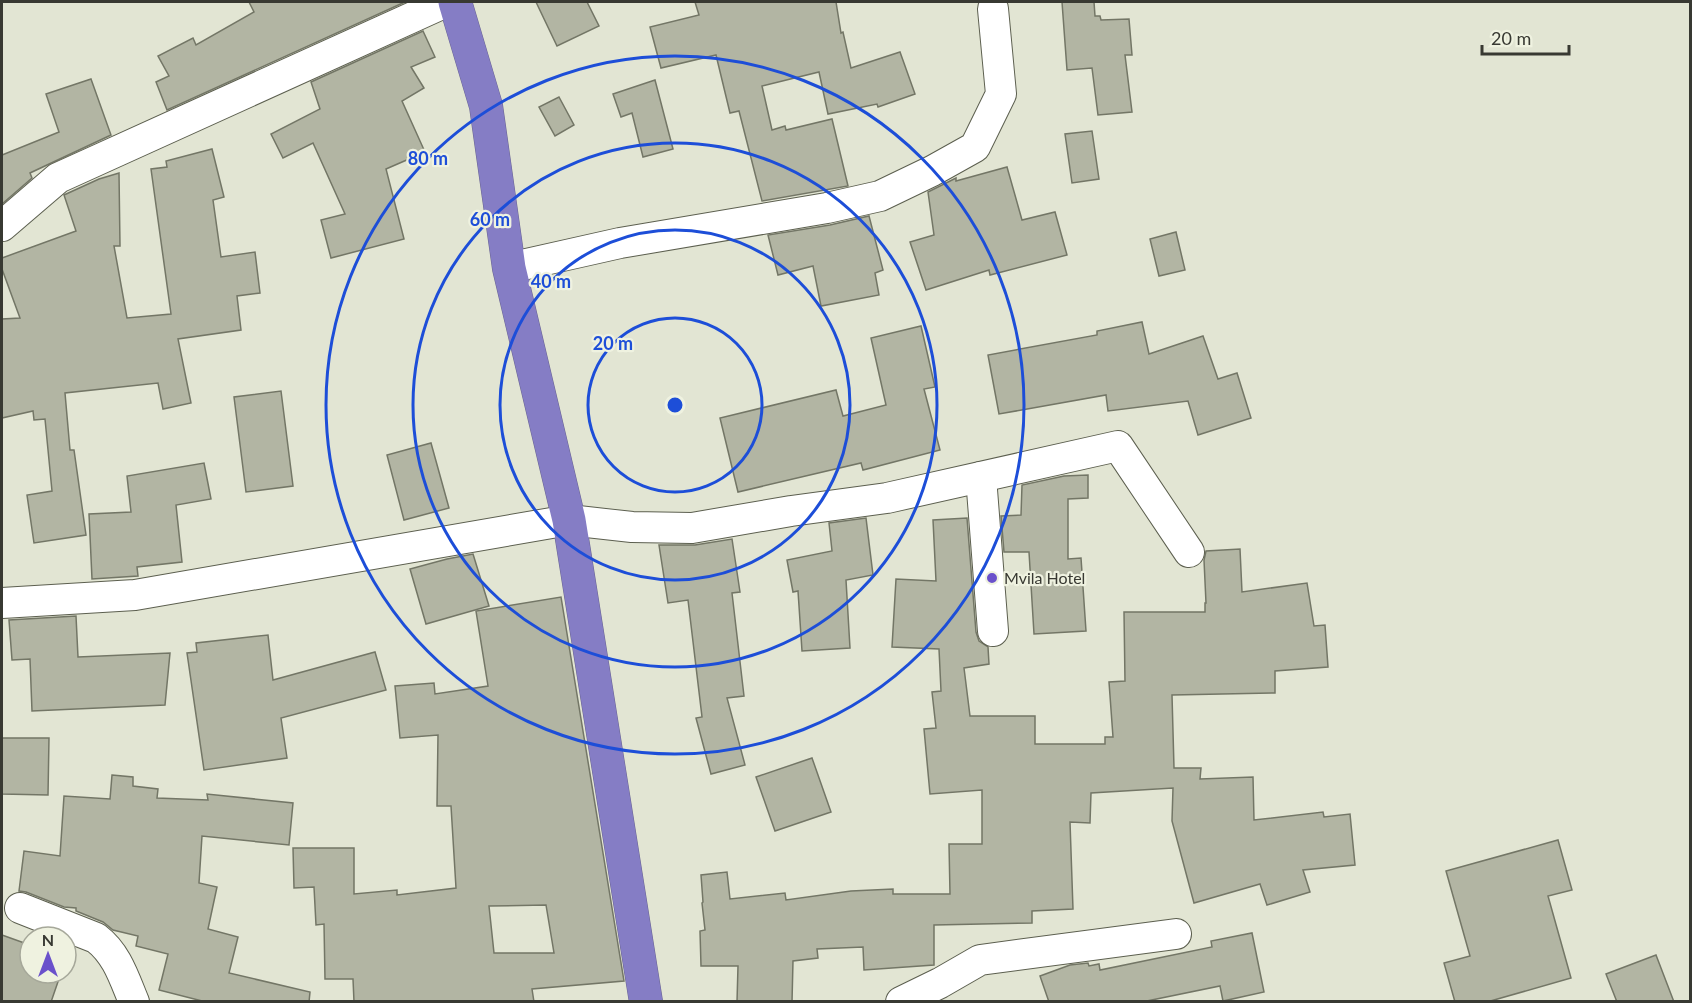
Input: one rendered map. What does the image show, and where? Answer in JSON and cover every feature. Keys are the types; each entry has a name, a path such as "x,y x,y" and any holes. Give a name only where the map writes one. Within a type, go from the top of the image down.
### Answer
{"highway":[{"path":"455,2 486,106 509,268 569,520 646,1002"}],"street":[{"path":"2,226 58,178 446,2"},
{"path":"509,268 620,243 827,208 880,196 932,171 975,147 1001,94 993,9"},
{"path":"2,603 135,595 569,520 632,527 692,528 886,498 1118,446 1190,552"},
{"path":"981,477 993,631"},
{"path":"20,908 96,938 106,946 115,958 134,1002"},
{"path":"901,1002 943,992 980,960 1176,934"}],"building":[{"path":"249,2 405,2 167,110 156,82 169,76 158,56 193,38 196,45 254,12"},
{"path":"536,2 587,2 599,26 557,46"},
{"path":"695,2 836,2 841,33 843,32 851,68 900,52 915,94 878,107 877,104 828,114 819,72 762,86 772,130 785,126 786,130 832,119 848,186 762,201 739,111 730,113 716,55 661,68 650,27 699,15"},
{"path":"1062,2 1094,2 1095,16 1100,16 1101,20 1129,19 1132,55 1125,55 1132,112 1098,115 1092,68 1067,70"},
{"path":"423,31 435,57 411,67 424,88 402,101 425,152 386,169 404,239 331,258 321,220 345,214 313,143 283,158 271,134 320,109 311,82"},
{"path":"91,79 111,135 30,173 32,178 2,204 2,155 59,132 46,94"},
{"path":"655,80 673,149 643,157 632,113 621,117 613,94"},
{"path":"559,97 574,125 555,136 539,107"},
{"path":"1092,131 1099,179 1072,183 1065,134"},
{"path":"212,149 224,197 213,200 221,257 255,252 260,293 237,296 241,330 178,339 191,403 163,409 158,383 65,393 70,450 74,450 86,535 34,543 27,495 52,491 45,419 34,420 33,411 2,418 2,319 20,318 2,269 2,258 76,231 64,195 99,179 119,173 120,246 114,246 127,318 171,314 151,169 167,167 166,161"},
{"path":"1007,167 1022,220 1055,212 1067,255 990,275 989,270 926,290 910,242 934,235 928,192 956,178 956,181"},
{"path":"869,216 883,270 875,273 879,295 821,306 813,266 778,275 768,235"},
{"path":"1176,232 1185,270 1159,276 1150,239"},
{"path":"1142,322 1149,354 1203,336 1218,379 1237,373 1251,418 1198,435 1188,401 1108,411 1106,395 999,414 988,355 1097,335 1097,331"},
{"path":"921,326 935,387 924,389 940,450 863,470 861,463 738,492 720,418 836,390 843,416 886,405 871,338"},
{"path":"281,391 293,486 246,492 234,397"},
{"path":"431,443 449,508 404,520 387,455"},
{"path":"204,463 211,499 176,505 182,562 137,567 138,576 92,579 89,514 131,512 127,476"},
{"path":"1088,475 1088,498 1068,499 1068,559 1081,558 1086,631 1034,634 1029,552 1004,552 1001,516 1021,515 1022,485 1064,476"},
{"path":"866,518 873,575 846,580 850,648 802,651 798,591 793,592 787,560 832,551 829,523"},
{"path":"967,518 976,632 979,641 988,647 989,664 964,668 970,716 1035,716 1035,744 1105,744 1105,737 1113,737 1109,682 1125,681 1124,612 1205,612 1204,560 1206,551 1240,549 1242,592 1307,583 1314,626 1325,625 1328,667 1275,671 1275,693 1172,695 1174,768 1201,768 1200,779 1253,777 1254,820 1323,812 1324,817 1350,814 1355,865 1303,870 1310,892 1267,905 1260,884 1194,903 1172,821 1173,788 1091,793 1090,823 1070,822 1073,909 1032,911 1032,923 934,925 934,965 864,970 863,947 817,949 818,958 793,961 792,1002 737,1002 738,966 701,966 700,931 705,930 701,875 727,872 730,899 785,893 786,900 851,891 893,889 893,894 950,894 949,844 982,844 982,790 930,794 924,729 936,728 932,692 941,691 939,649 892,647 896,579 936,581 933,520"},
{"path":"732,539 740,592 732,593 744,696 727,698 745,765 711,774 696,718 702,717 688,600 668,603 659,545 695,545"},
{"path":"473,554 489,606 426,624 410,569"},
{"path":"561,597 624,981 532,989 534,1002 354,1002 353,979 325,979 324,924 316,925 314,887 294,888 293,848 354,848 354,894 397,890 397,895 456,888 451,806 437,806 438,735 400,738 395,686 434,683 435,694 488,686 476,611","holes":["546,905 554,953 494,953 489,906"]},
{"path":"76,616 78,657 170,653 165,705 32,711 30,659 12,660 9,620"},
{"path":"268,635 273,680 375,652 386,690 281,718 287,758 204,770 187,653 197,652 196,643"},
{"path":"2,738 49,738 48,795 2,794"},
{"path":"812,758 831,812 775,831 756,777"},
{"path":"112,775 133,777 133,786 158,789 157,798 208,800 207,794 293,803 289,845 202,836 199,883 217,887 208,929 238,937 229,973 310,992 309,1002 206,1002 159,990 168,954 136,946 138,936 113,930 103,922 76,911 76,908 64,907 19,891 24,851 60,856 64,796 110,799"},
{"path":"1558,840 1572,890 1548,896 1571,978 1487,1002 1455,1002 1444,963 1470,956 1446,871"},
{"path":"1252,933 1264,992 1223,1001 1220,986 1142,1002 1049,1002 1040,976 1070,965 1088,963 1089,966 1099,964 1100,970 1212,947 1211,941"},
{"path":"2,935 18,941 18,985 57,985 51,1002 2,1002"},
{"path":"1656,955 1674,1002 1617,1002 1606,974"}],"place":[{"name":"Mvila Hotel","path":"992,578"}]}
